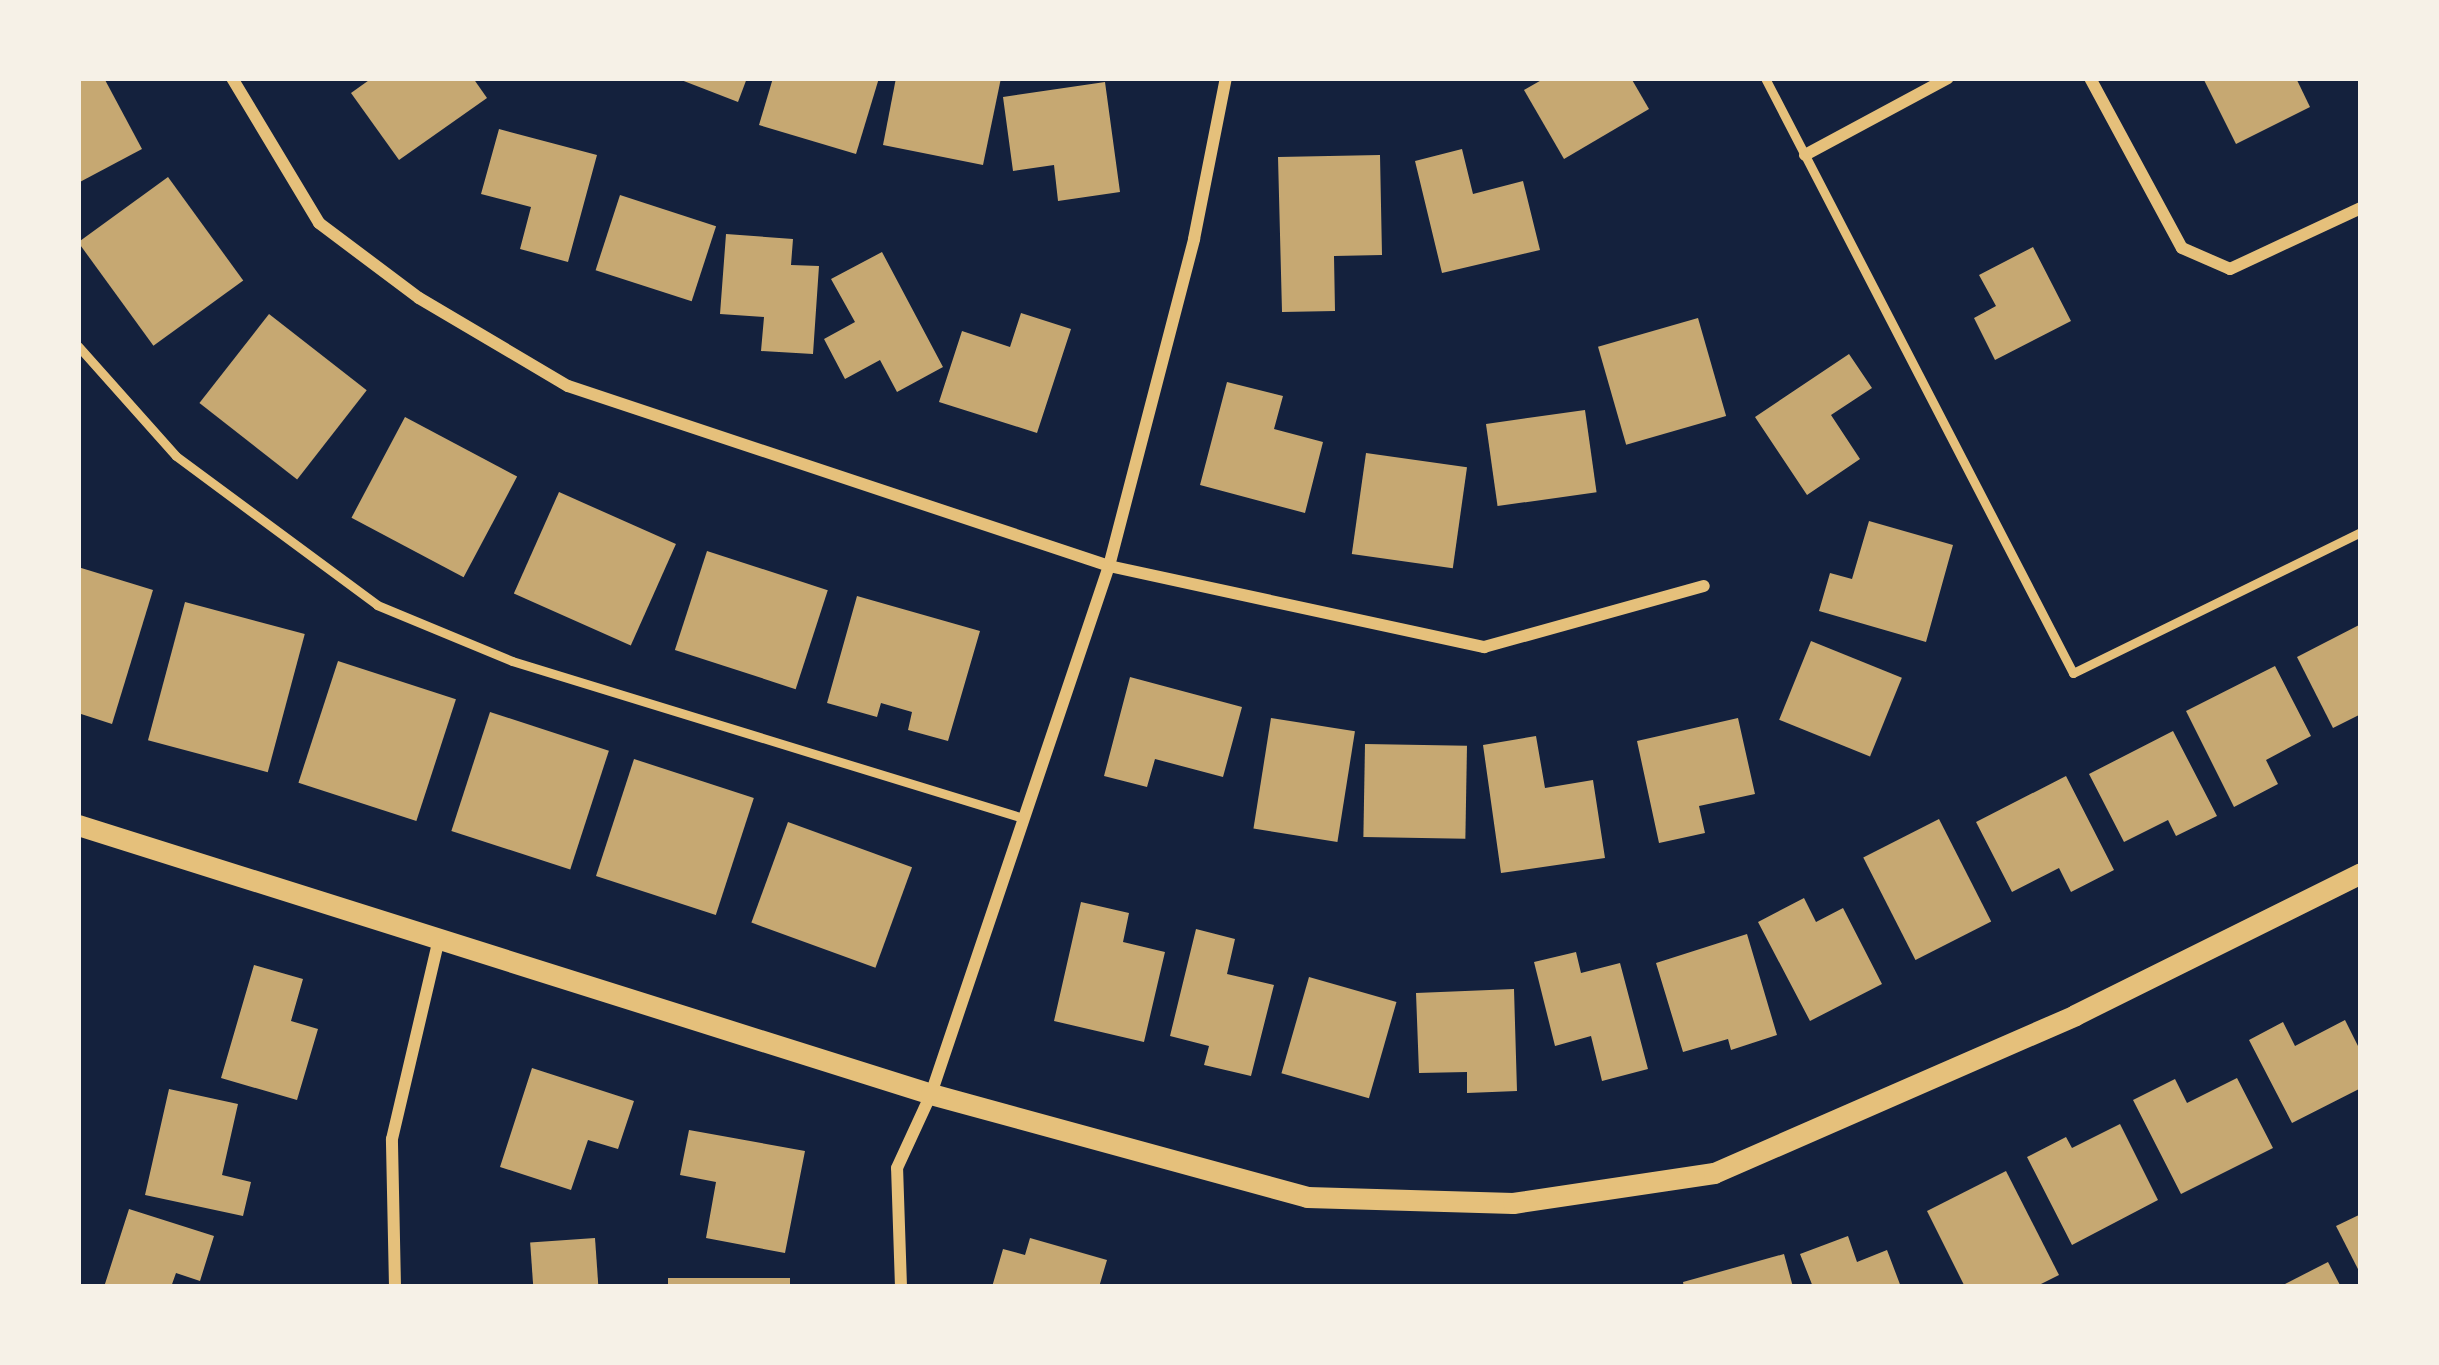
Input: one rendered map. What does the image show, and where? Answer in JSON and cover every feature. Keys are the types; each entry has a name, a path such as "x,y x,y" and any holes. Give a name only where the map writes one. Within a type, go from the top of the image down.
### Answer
{"street":[{"path":"232,78 320,223 419,298 568,386 1109,566 1484,647 1704,586"},
{"path":"901,1287 897,1168 931,1094 1109,566 1194,238 1226,78"},
{"path":"1805,155 1948,78"},
{"path":"2090,78 2182,248 2230,269 2361,208"},
{"path":"78,825 438,943 931,1094 1307,1197 1513,1203 1714,1173 2075,1015 2361,873"},
{"path":"395,1287 392,1139 438,943"}],"lane":[{"path":"1765,78 2073,673 2361,532"},
{"path":"78,346 176,456 377,605 512,661 1023,818"}],"building":[{"path":"78,78 104,78 142,149 78,183"},
{"path":"372,78 473,78 487,98 399,160 351,93"},
{"path":"676,78 747,78 738,102"},
{"path":"773,78 879,78 856,154 759,125"},
{"path":"896,78 1001,78 983,165 883,145"},
{"path":"1545,78 1631,78 1649,109 1564,159 1524,90"},
{"path":"2203,78 2296,78 2310,107 2236,144"},
{"path":"1105,82 1120,192 1058,201 1054,165 1013,171 1003,97"},
{"path":"499,129 597,155 568,262 520,249 531,207 481,194"},
{"path":"1462,149 1473,194 1523,181 1540,250 1442,273 1415,161"},
{"path":"1380,155 1382,255 1334,256 1335,311 1282,312 1278,157"},
{"path":"168,177 243,281 153,346 78,242"},
{"path":"620,195 716,226 692,301 596,270"},
{"path":"726,234 793,239 791,265 819,266 813,354 761,351 764,317 720,314"},
{"path":"2033,247 2071,321 1995,360 1974,318 1996,306 1979,275"},
{"path":"882,252 943,367 897,392 880,360 845,379 824,339 855,322 831,279"},
{"path":"1021,313 1071,329 1037,433 939,402 962,331 1010,347"},
{"path":"269,314 367,390 297,479 199,403"},
{"path":"1698,318 1726,416 1626,445 1598,347"},
{"path":"1849,354 1872,388 1831,415 1860,459 1807,495 1755,417"},
{"path":"1227,382 1283,396 1274,429 1323,442 1305,513 1200,485"},
{"path":"1585,410 1597,492 1498,506 1486,424"},
{"path":"405,417 517,477 464,577 351,518"},
{"path":"1366,453 1467,467 1453,568 1352,554"},
{"path":"559,492 676,544 631,645 514,593"},
{"path":"1869,521 1953,545 1926,642 1819,611 1830,573 1852,579"},
{"path":"707,551 828,590 796,689 675,650"},
{"path":"78,567 153,590 112,724 78,713"},
{"path":"857,596 980,631 948,741 908,730 912,712 881,703 877,717 827,703"},
{"path":"185,602 305,634 268,772 148,740"},
{"path":"2361,624 2361,714 2333,728 2297,657"},
{"path":"1811,641 1902,678 1870,757 1779,720"},
{"path":"338,661 456,699 416,821 298,783"},
{"path":"2275,666 2311,736 2266,760 2278,784 2234,807 2186,711"},
{"path":"1130,677 1242,707 1223,777 1155,759 1147,787 1104,776"},
{"path":"490,712 609,751 570,870 451,831"},
{"path":"1271,718 1355,731 1337,842 1253,829"},
{"path":"1738,718 1755,794 1699,806 1705,833 1659,843 1637,741"},
{"path":"2173,731 2217,816 2176,836 2168,820 2124,842 2089,774"},
{"path":"1536,736 1545,788 1593,780 1605,858 1501,873 1483,745"},
{"path":"1365,744 1467,746 1465,839 1363,837"},
{"path":"634,759 754,798 716,915 596,876"},
{"path":"2066,776 2114,870 2071,892 2059,868 2012,892 1976,822"},
{"path":"1939,819 1991,921 1915,960 1863,858"},
{"path":"788,822 912,867 875,968 751,923"},
{"path":"1804,898 1816,922 1843,908 1882,984 1810,1021 1758,922"},
{"path":"1081,902 1129,913 1123,942 1165,952 1144,1042 1054,1021"},
{"path":"1196,929 1235,939 1227,974 1274,985 1251,1076 1204,1065 1209,1046 1170,1036"},
{"path":"1747,934 1777,1035 1731,1050 1728,1039 1683,1052 1656,963"},
{"path":"1576,952 1581,973 1620,963 1648,1069 1602,1081 1591,1036 1555,1046 1534,962"},
{"path":"254,965 303,979 291,1021 318,1029 297,1100 221,1078"},
{"path":"1309,977 1396,1002 1369,1098 1281,1073"},
{"path":"1514,989 1517,1091 1467,1093 1467,1072 1419,1073 1416,993"},
{"path":"2345,1020 2361,1052 2361,1088 2292,1123 2249,1040 2283,1022 2295,1046"},
{"path":"532,1068 634,1101 618,1149 588,1140 571,1190 500,1167"},
{"path":"2237,1078 2273,1148 2181,1194 2133,1100 2175,1079 2187,1103"},
{"path":"169,1089 238,1104 222,1175 251,1182 243,1216 145,1195"},
{"path":"2120,1124 2158,1200 2072,1245 2027,1157 2066,1137 2072,1148"},
{"path":"689,1130 805,1151 785,1253 706,1238 716,1182 680,1175"},
{"path":"2006,1171 2059,1275 2035,1287 1965,1287 1927,1211"},
{"path":"129,1209 214,1236 200,1281 176,1273 171,1287 104,1287"},
{"path":"2361,1214 2361,1275 2336,1226"},
{"path":"1848,1236 1857,1262 1887,1250 1901,1287 1813,1287 1800,1254"},
{"path":"595,1238 598,1287 533,1287 530,1243"},
{"path":"1030,1238 1107,1260 1099,1287 992,1287 1003,1249 1025,1255"},
{"path":"1784,1254 1793,1287 1684,1287 1683,1282"},
{"path":"2328,1262 2341,1287 2279,1287"},
{"path":"668,1278 790,1278 790,1287 668,1287"}]}
